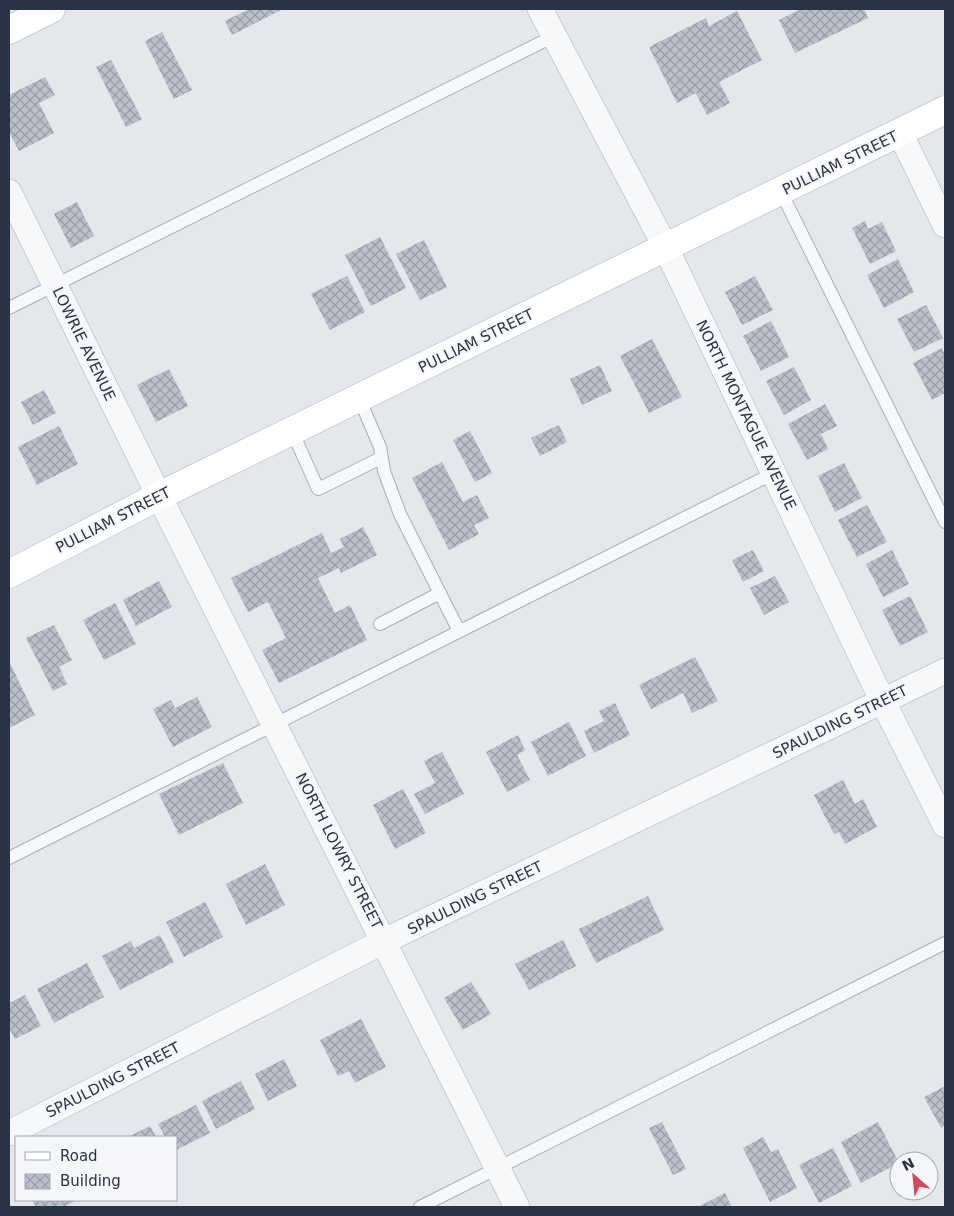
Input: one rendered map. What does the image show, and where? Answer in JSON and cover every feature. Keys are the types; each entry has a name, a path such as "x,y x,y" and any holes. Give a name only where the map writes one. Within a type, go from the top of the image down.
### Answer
{"main road":[{"path":"9,30 51,9"},
{"name":"PULLIAM STREET","path":"9,574 159,496 945,110"}],"street":[{"name":"NORTH MONTAGUE AVENUE","path":"540,9 666,248 883,702 945,826"},
{"path":"900,133 945,225"},
{"name":"LOWRIE AVENUE","path":"9,192 159,496"},
{"name":"NORTH LOWRY STREET","path":"159,496 517,1207"},
{"name":"SPAULDING STREET","path":"9,1133 384,941 945,671"}],"lane":[{"path":"9,308 554,36"},
{"path":"781,192 945,522"},
{"path":"359,398 380,447 381,458 400,514 459,631"},
{"path":"292,431 318,489 381,458"},
{"path":"9,858 774,473"},
{"path":"380,624 440,593"},
{"path":"420,1207 945,943"}],"building":[{"path":"249,9 283,9 232,35 225,21"},
{"path":"801,9 864,9 868,18 795,53 779,20"},
{"path":"737,11 762,60 719,82 730,103 707,115 696,93 677,103 649,47 706,18 709,26"},
{"path":"162,32 192,90 174,99 145,41"},
{"path":"111,60 142,119 126,127 96,67"},
{"path":"45,77 55,95 39,103 54,133 19,151 9,132 9,95"},
{"path":"77,202 94,236 71,248 54,214"},
{"path":"865,221 868,229 882,222 896,251 870,264 852,228"},
{"path":"380,237 406,288 371,306 345,255"},
{"path":"424,240 447,287 420,300 396,254"},
{"path":"898,259 914,292 884,308 867,275"},
{"path":"347,276 365,312 330,330 311,294"},
{"path":"755,276 773,310 742,325 725,292"},
{"path":"926,305 943,338 914,352 897,319"},
{"path":"771,321 789,357 761,371 743,336"},
{"path":"652,339 682,397 649,413 620,356"},
{"path":"942,348 945,355 945,393 932,400 913,363"},
{"path":"600,365 612,391 582,405 570,379"},
{"path":"794,367 811,400 784,415 766,381"},
{"path":"169,369 188,406 156,422 137,385"},
{"path":"44,390 56,413 33,425 21,402"},
{"path":"825,404 837,426 821,434 828,449 807,460 788,424"},
{"path":"559,425 567,442 540,456 531,438"},
{"path":"59,426 78,464 37,485 18,447"},
{"path":"470,431 492,473 475,482 453,440"},
{"path":"442,462 463,502 477,495 489,518 474,525 479,534 449,550 412,478"},
{"path":"844,463 862,498 835,512 818,476"},
{"path":"867,505 887,542 857,557 838,520"},
{"path":"363,527 377,555 341,573 339,568 318,578 335,613 350,605 367,640 279,683 262,650 286,638 268,602 248,612 231,578 322,533 331,553 344,547 340,539"},
{"path":"753,550 764,571 743,582 732,560"},
{"path":"892,550 909,584 883,597 866,564"},
{"path":"775,576 789,602 764,615 750,588"},
{"path":"159,581 172,607 136,626 123,600"},
{"path":"910,596 928,632 900,646 882,610"},
{"path":"115,603 136,644 104,660 83,620"},
{"path":"54,625 72,660 59,667 67,684 53,691 26,638"},
{"path":"695,657 718,701 692,713 683,693 651,709 639,685"},
{"path":"9,661 35,715 9,728"},
{"path":"197,697 212,727 173,747 153,709 171,700 175,708"},
{"path":"615,703 630,735 594,753 584,731 604,721 599,711"},
{"path":"569,722 586,756 548,776 531,742"},
{"path":"518,735 525,750 517,755 530,780 507,792 486,752"},
{"path":"442,752 464,794 425,814 414,794 435,783 424,761"},
{"path":"223,763 243,803 179,835 159,794"},
{"path":"843,780 855,804 863,799 877,827 845,844 839,832 834,834 814,795"},
{"path":"403,789 426,833 395,849 373,805"},
{"path":"265,864 285,905 246,925 226,884"},
{"path":"648,896 664,930 596,963 579,929"},
{"path":"205,902 223,937 184,957 166,922"},
{"path":"160,935 174,962 120,990 102,956 131,941 134,948"},
{"path":"563,940 576,966 529,990 515,964"},
{"path":"87,963 104,997 54,1023 37,989"},
{"path":"471,982 491,1014 463,1030 444,998"},
{"path":"25,995 41,1026 15,1039 9,1028 9,1003"},
{"path":"361,1019 386,1067 355,1083 349,1071 338,1076 320,1040"},
{"path":"284,1059 297,1086 268,1101 255,1074"},
{"path":"241,1081 255,1109 216,1129 202,1101"},
{"path":"945,1086 945,1125 941,1128 924,1097"},
{"path":"196,1105 210,1133 178,1149 178,1136 164,1136 158,1124"},
{"path":"662,1122 686,1169 673,1175 649,1128"},
{"path":"878,1122 893,1151 889,1151 889,1168 861,1183 841,1142"},
{"path":"150,1126 155,1136 130,1136"},
{"path":"763,1137 771,1152 778,1149 797,1188 770,1202 743,1148"},
{"path":"833,1148 852,1186 819,1203 799,1165"},
{"path":"725,1193 732,1207 698,1207"},
{"path":"33,1201 75,1201 63,1207 36,1207"}]}
